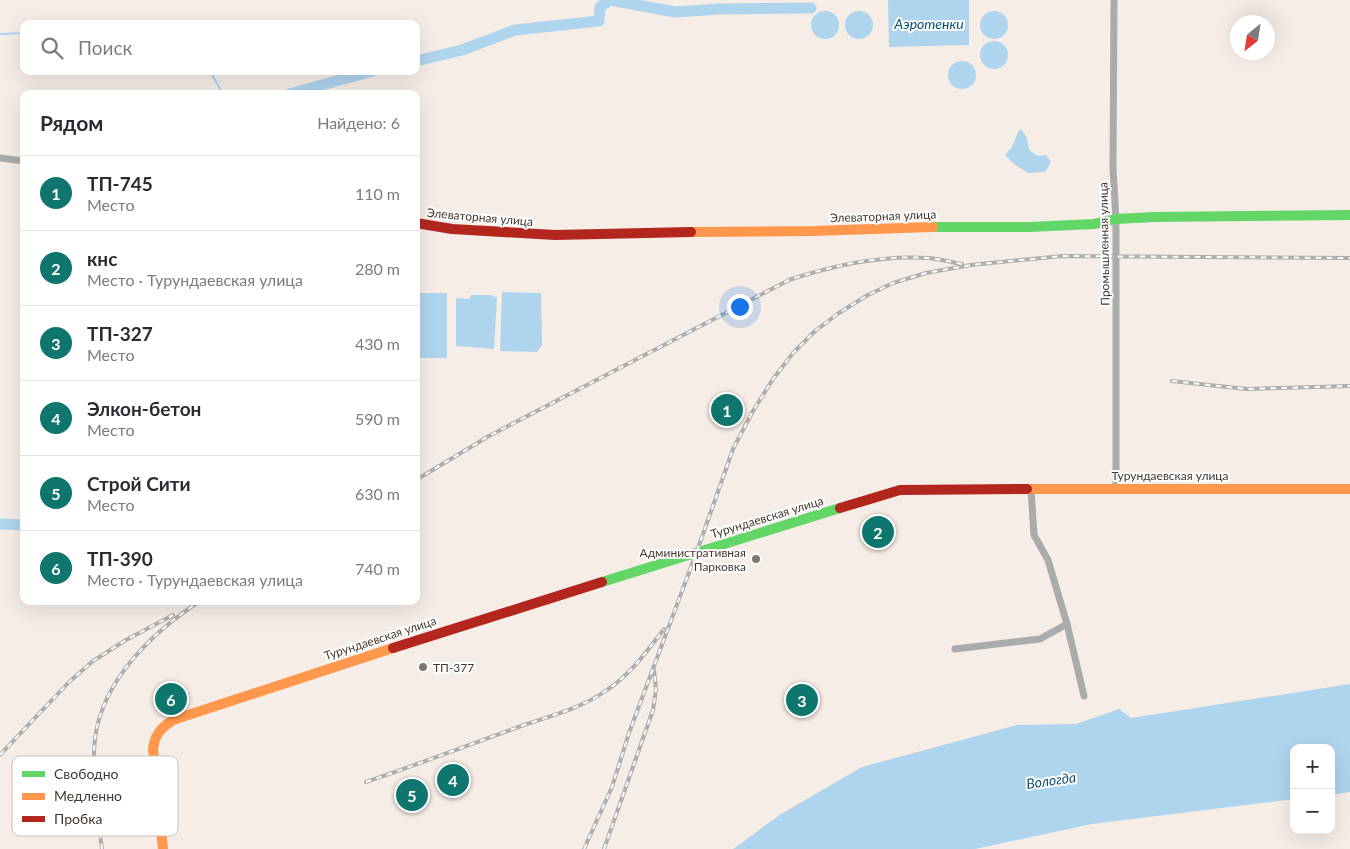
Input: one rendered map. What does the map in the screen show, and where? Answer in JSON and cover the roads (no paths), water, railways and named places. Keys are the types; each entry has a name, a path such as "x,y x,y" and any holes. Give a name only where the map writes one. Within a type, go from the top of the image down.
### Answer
{"street":[{"name":"Промышленная улица","path":"1114,0 1113,168 1116,219 1116,488"},
{"path":"0,158 20,161"},
{"name":"Элеваторная улица","path":"420,224 452,229 555,235 977,226 1030,227 1094,224 1116,219 1154,217 1350,215"},
{"path":"1031,488 1034,534 1048,560 1067,624 1084,696"},
{"name":"Турундаевская улица","path":"154,756 154,738 161,727 173,720 320,670 562,593 900,490 1350,488"},
{"path":"955,649 1040,639 1067,624"},
{"name":"Турундаевская улица","path":"162,836 163,849"}],"water":[{"name":"Аэротенки","path":"888,0 969,0 969,45 889,47"},
{"path":"825,11 835,15 839,25 835,35 825,39 815,35 811,25 815,15"},
{"path":"859,11 869,15 873,25 869,35 859,39 849,35 845,25 849,15"},
{"path":"994,11 1004,15 1008,25 1004,35 994,39 984,35 980,25 984,15"},
{"path":"994,41 1004,45 1008,55 1004,65 994,69 984,65 980,55 984,45"},
{"path":"962,61 972,65 976,75 972,85 962,89 952,85 948,75 952,65"},
{"path":"1019,130 1022,130 1027,138 1029,150 1038,156 1046,155 1051,162 1045,172 1028,173 1014,164 1005,155 1012,147"},
{"path":"502,292 541,293 542,345 537,352 500,351"},
{"path":"420,293 447,293 447,358 420,358"},
{"path":"471,295 491,295 497,298 494,349 456,346 456,298 469,299"},
{"name":"Вологда","path":"1350,684 1350,792 1335,794 1335,744 1290,744 1290,799 1092,824 975,849 733,849 781,814 862,767 1017,725 1076,724 1119,709 1131,718"}],"waterway":[{"path":"420,60 462,50 515,30 599,21 600,7 610,0 675,12 719,9 811,8"},
{"path":"0,34 20,33"},
{"path":"212,75 221,90"},
{"path":"304,90 358,75"},
{"path":"0,524 20,525"}],"railway":[{"path":"584,849 612,787 629,733 733,449 773,379 793,353 815,331 866,296 893,283 926,273 971,265 1062,256 1350,258"},
{"path":"420,478 489,436 789,280 857,262 892,258 928,258 962,264"},
{"path":"1172,381 1246,389 1350,386"},
{"path":"94,756 95,739 100,717 108,697 119,678 148,643 165,627 194,605"},
{"path":"0,755 69,682 93,661 126,640 173,615"},
{"path":"366,782 588,702 624,677 664,629"},
{"path":"604,849 653,710 656,690 654,670"},
{"path":"100,836 102,849"}],"place":[{"name":"ТП-745","path":"727,410"},
{"name":"кнс","path":"878,532"},
{"name":"Административная Парковка","path":"756,559"},
{"name":"ТП-377","path":"423,667"},
{"name":"ТП-390","path":"171,699"},
{"name":"ТП-327","path":"802,700"},
{"name":"Элкон-бетон","path":"453,780"},
{"name":"Строй Сити","path":"412,795"}]}
